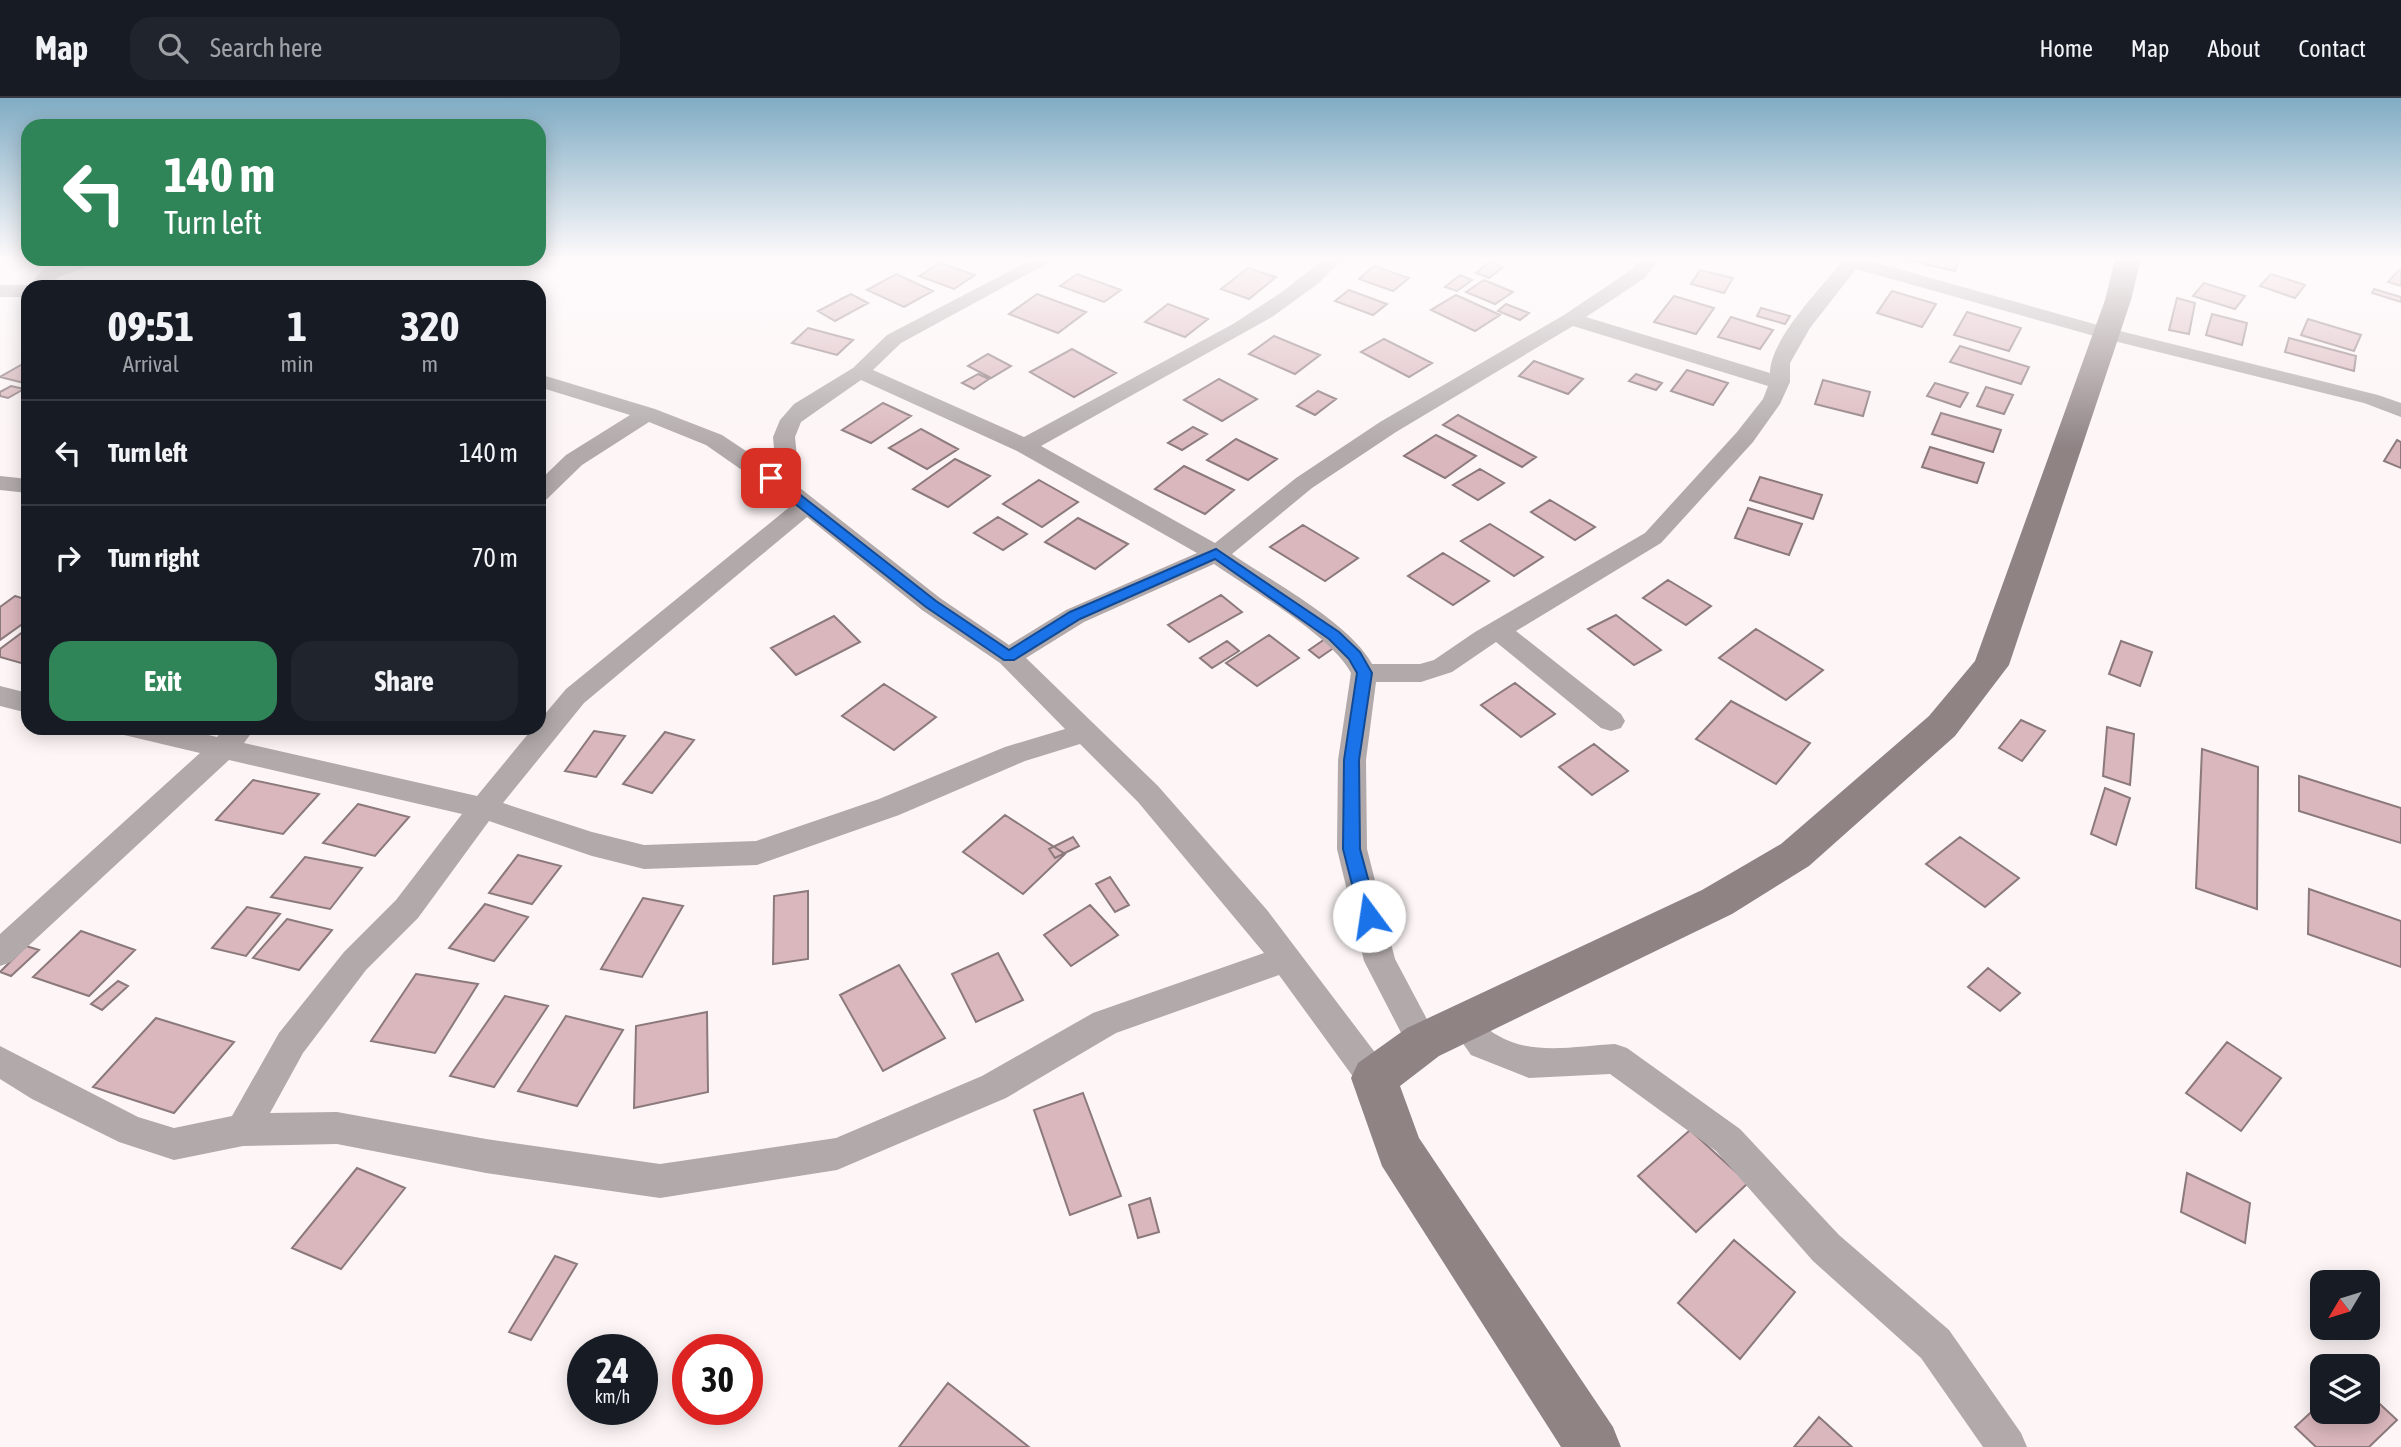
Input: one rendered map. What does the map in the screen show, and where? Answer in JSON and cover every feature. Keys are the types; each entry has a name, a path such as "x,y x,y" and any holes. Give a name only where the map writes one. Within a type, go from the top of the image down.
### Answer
{"street":[{"path":"798,498 784,437 791,420 802,409 860,372 894,340 927,322"},
{"path":"1025,446 1135,384 1215,345 1249,322"},
{"path":"1009,657 1075,616 1216,554 1304,483 1388,427 1566,322"},
{"path":"1580,322 1745,374 1780,382"},
{"path":"1364,673 1421,673 1443,666 1498,630 1653,538 1745,437 1773,400 1780,382 1780,363 1804,322"},
{"path":"2066,322 2371,399 2401,411"},
{"path":"1374,1078 1423,1042 1717,902 1795,855 1942,726 1991,664 2108,322"},
{"path":"860,372 900,387 1025,446 1216,554 1334,636 1355,656 1364,673 1352,760 1352,849 1380,961 1423,1042"},
{"path":"546,382 647,414 714,440 798,498 931,604 1009,657 1148,794 1256,919 1374,1078 1399,1150 1593,1447"},
{"path":"546,487 574,460 647,414"},
{"path":"0,483 21,485"},
{"path":"546,731 575,696 798,498"},
{"path":"1498,630 1612,721"},
{"path":"0,696 21,701"},
{"path":"196,735 232,739 483,808 592,845 644,857 757,853 889,807 1015,754 1087,732"},
{"path":"243,1130 291,1043 355,961 407,909 483,808 543,735"},
{"path":"0,953 232,739"},
{"path":"0,1061 44,1088 131,1131 174,1144 243,1130 337,1128 486,1156 660,1181 837,1154 994,1087 1105,1023 1286,959"},
{"path":"1464,1022 1483,1045 1529,1063 1615,1059 1728,1140 1826,1248 1935,1344 2007,1447"}],"building":[{"path":"1030,322 1073,322 1058,333"},
{"path":"1145,322 1204,322 1185,337"},
{"path":"1456,322 1489,322 1475,331"},
{"path":"1654,322 1704,322 1696,334"},
{"path":"1728,322 1747,322 1773,330 1760,349 1718,337"},
{"path":"1906,322 1925,322 1922,327"},
{"path":"1961,322 2001,322 2021,328 2009,351 1954,335"},
{"path":"2171,322 2191,322 2189,334 2169,330"},
{"path":"2210,322 2247,323 2242,345 2206,335"},
{"path":"2307,322 2318,322 2361,335 2354,351 2301,335"},
{"path":"808,328 853,340 837,355 792,343"},
{"path":"1274,336 1320,355 1295,374 1249,354"},
{"path":"2289,338 2356,356 2354,371 2285,352"},
{"path":"1384,339 1432,363 1409,377 1361,352"},
{"path":"1960,346 2029,367 2021,384 1950,362"},
{"path":"1072,349 1116,373 1074,397 1030,372"},
{"path":"988,354 1011,366 991,378 968,366"},
{"path":"1534,361 1583,379 1568,394 1519,376"},
{"path":"21,365 21,382 0,377"},
{"path":"1687,370 1728,383 1713,405 1671,391"},
{"path":"978,374 989,379 974,389 962,383"},
{"path":"1636,374 1662,383 1656,390 1629,381"},
{"path":"1219,379 1257,399 1222,421 1184,400"},
{"path":"1823,380 1870,392 1863,416 1815,404"},
{"path":"1935,383 1968,393 1960,407 1927,396"},
{"path":"11,386 21,388 8,398 0,396 0,392"},
{"path":"1986,387 2013,395 2004,414 1977,406"},
{"path":"1318,391 1336,399 1315,415 1297,406"},
{"path":"883,403 911,416 871,443 842,430"},
{"path":"1941,413 2001,430 1993,452 1932,434"},
{"path":"1458,415 1536,457 1522,467 1443,425"},
{"path":"1193,427 1207,434 1182,450 1168,443"},
{"path":"921,429 958,449 927,469 889,448"},
{"path":"1436,435 1476,456 1445,478 1404,456"},
{"path":"1236,439 1277,459 1248,480 1207,460"},
{"path":"2397,440 2401,442 2401,468 2384,461"},
{"path":"1930,447 1984,463 1977,483 1922,467"},
{"path":"955,459 990,476 948,507 913,489"},
{"path":"1184,466 1234,490 1205,514 1155,489"},
{"path":"1480,469 1504,483 1478,500 1453,485"},
{"path":"1760,477 1822,495 1813,519 1750,500"},
{"path":"1039,480 1078,502 1042,527 1003,504"},
{"path":"1550,500 1595,527 1575,540 1531,512"},
{"path":"1748,508 1802,524 1789,555 1735,538"},
{"path":"998,517 1027,534 1003,550 974,533"},
{"path":"1078,518 1128,544 1095,569 1045,542"},
{"path":"1490,524 1543,557 1514,576 1461,541"},
{"path":"1303,525 1358,558 1325,581 1270,547"},
{"path":"1443,553 1489,581 1453,605 1408,576"},
{"path":"1668,580 1711,606 1686,625 1643,598"},
{"path":"1221,595 1242,612 1189,642 1168,625"},
{"path":"15,596 21,598 21,625 0,640 0,607"},
{"path":"1616,615 1661,650 1634,665 1588,629"},
{"path":"834,616 860,642 796,675 771,648"},
{"path":"1756,629 1823,670 1786,700 1719,658"},
{"path":"21,633 21,663 0,657 0,649"},
{"path":"1269,635 1299,658 1257,686 1226,663"},
{"path":"1325,639 1335,647 1319,658 1309,650"},
{"path":"1227,641 1239,651 1212,668 1200,658"},
{"path":"2121,641 2152,652 2140,686 2109,674"},
{"path":"1515,683 1555,714 1521,737 1481,705"},
{"path":"884,684 936,717 894,750 842,716"},
{"path":"1731,701 1810,743 1776,784 1696,739"},
{"path":"2021,720 2045,731 2022,761 1999,748"},
{"path":"2107,727 2134,734 2130,785 2103,776"},
{"path":"594,731 625,736 596,777 565,771"},
{"path":"665,732 694,740 652,793 623,784"},
{"path":"1594,744 1628,771 1592,795 1559,767"},
{"path":"2202,749 2258,767 2257,909 2196,888"},
{"path":"2299,776 2401,808 2401,843 2299,811"},
{"path":"253,780 319,794 283,834 216,820"},
{"path":"2105,788 2130,798 2116,845 2091,834"},
{"path":"358,804 409,817 375,856 323,843"},
{"path":"1005,815 1065,854 1023,894 963,852"},
{"path":"1073,837 1079,846 1055,858 1049,849"},
{"path":"1960,837 2019,878 1985,907 1926,864"},
{"path":"518,855 561,866 532,904 489,893"},
{"path":"305,857 362,868 330,909 271,897"},
{"path":"1110,877 1129,905 1115,912 1096,884"},
{"path":"2309,889 2401,921 2401,967 2308,934"},
{"path":"808,891 808,959 773,964 774,896"},
{"path":"643,898 683,906 642,977 601,969"},
{"path":"485,904 528,917 494,961 449,948"},
{"path":"1090,905 1118,935 1071,966 1044,935"},
{"path":"247,907 280,914 246,956 212,948"},
{"path":"287,919 332,930 299,970 253,958"},
{"path":"81,931 135,950 89,996 33,977"},
{"path":"26,946 39,950 11,976 0,972"},
{"path":"998,953 1023,1000 976,1022 952,974"},
{"path":"899,965 945,1038 883,1071 840,995"},
{"path":"1988,968 2020,993 2000,1011 1968,987"},
{"path":"416,974 478,984 435,1053 371,1041"},
{"path":"118,981 128,986 102,1010 91,1004"},
{"path":"505,996 548,1006 494,1087 450,1076"},
{"path":"707,1012 708,1092 634,1108 636,1026"},
{"path":"566,1016 623,1030 577,1106 518,1091"},
{"path":"156,1018 234,1042 174,1113 93,1087"},
{"path":"2227,1042 2281,1078 2241,1131 2186,1093"},
{"path":"1083,1093 1121,1196 1070,1215 1034,1110"},
{"path":"1690,1130 1748,1183 1696,1232 1638,1176"},
{"path":"357,1168 405,1188 341,1269 292,1248"},
{"path":"2187,1173 2250,1203 2245,1243 2181,1212"},
{"path":"1150,1198 1159,1232 1138,1238 1129,1205"},
{"path":"1734,1240 1795,1292 1740,1359 1678,1303"},
{"path":"555,1256 577,1264 531,1340 509,1332"},
{"path":"948,1383 1029,1447 899,1447"},
{"path":"2380,1404 2397,1420 2369,1447 2316,1447 2295,1427 2310,1413 2310,1424 2380,1424"},
{"path":"1819,1417 1852,1447 1794,1447"}],"route":[{"path":"771,478 931,604 1009,657 1075,616 1216,554 1334,636 1355,656 1364,673 1362,703 1354,732 1352,760 1352,849 1369,916"}]}
